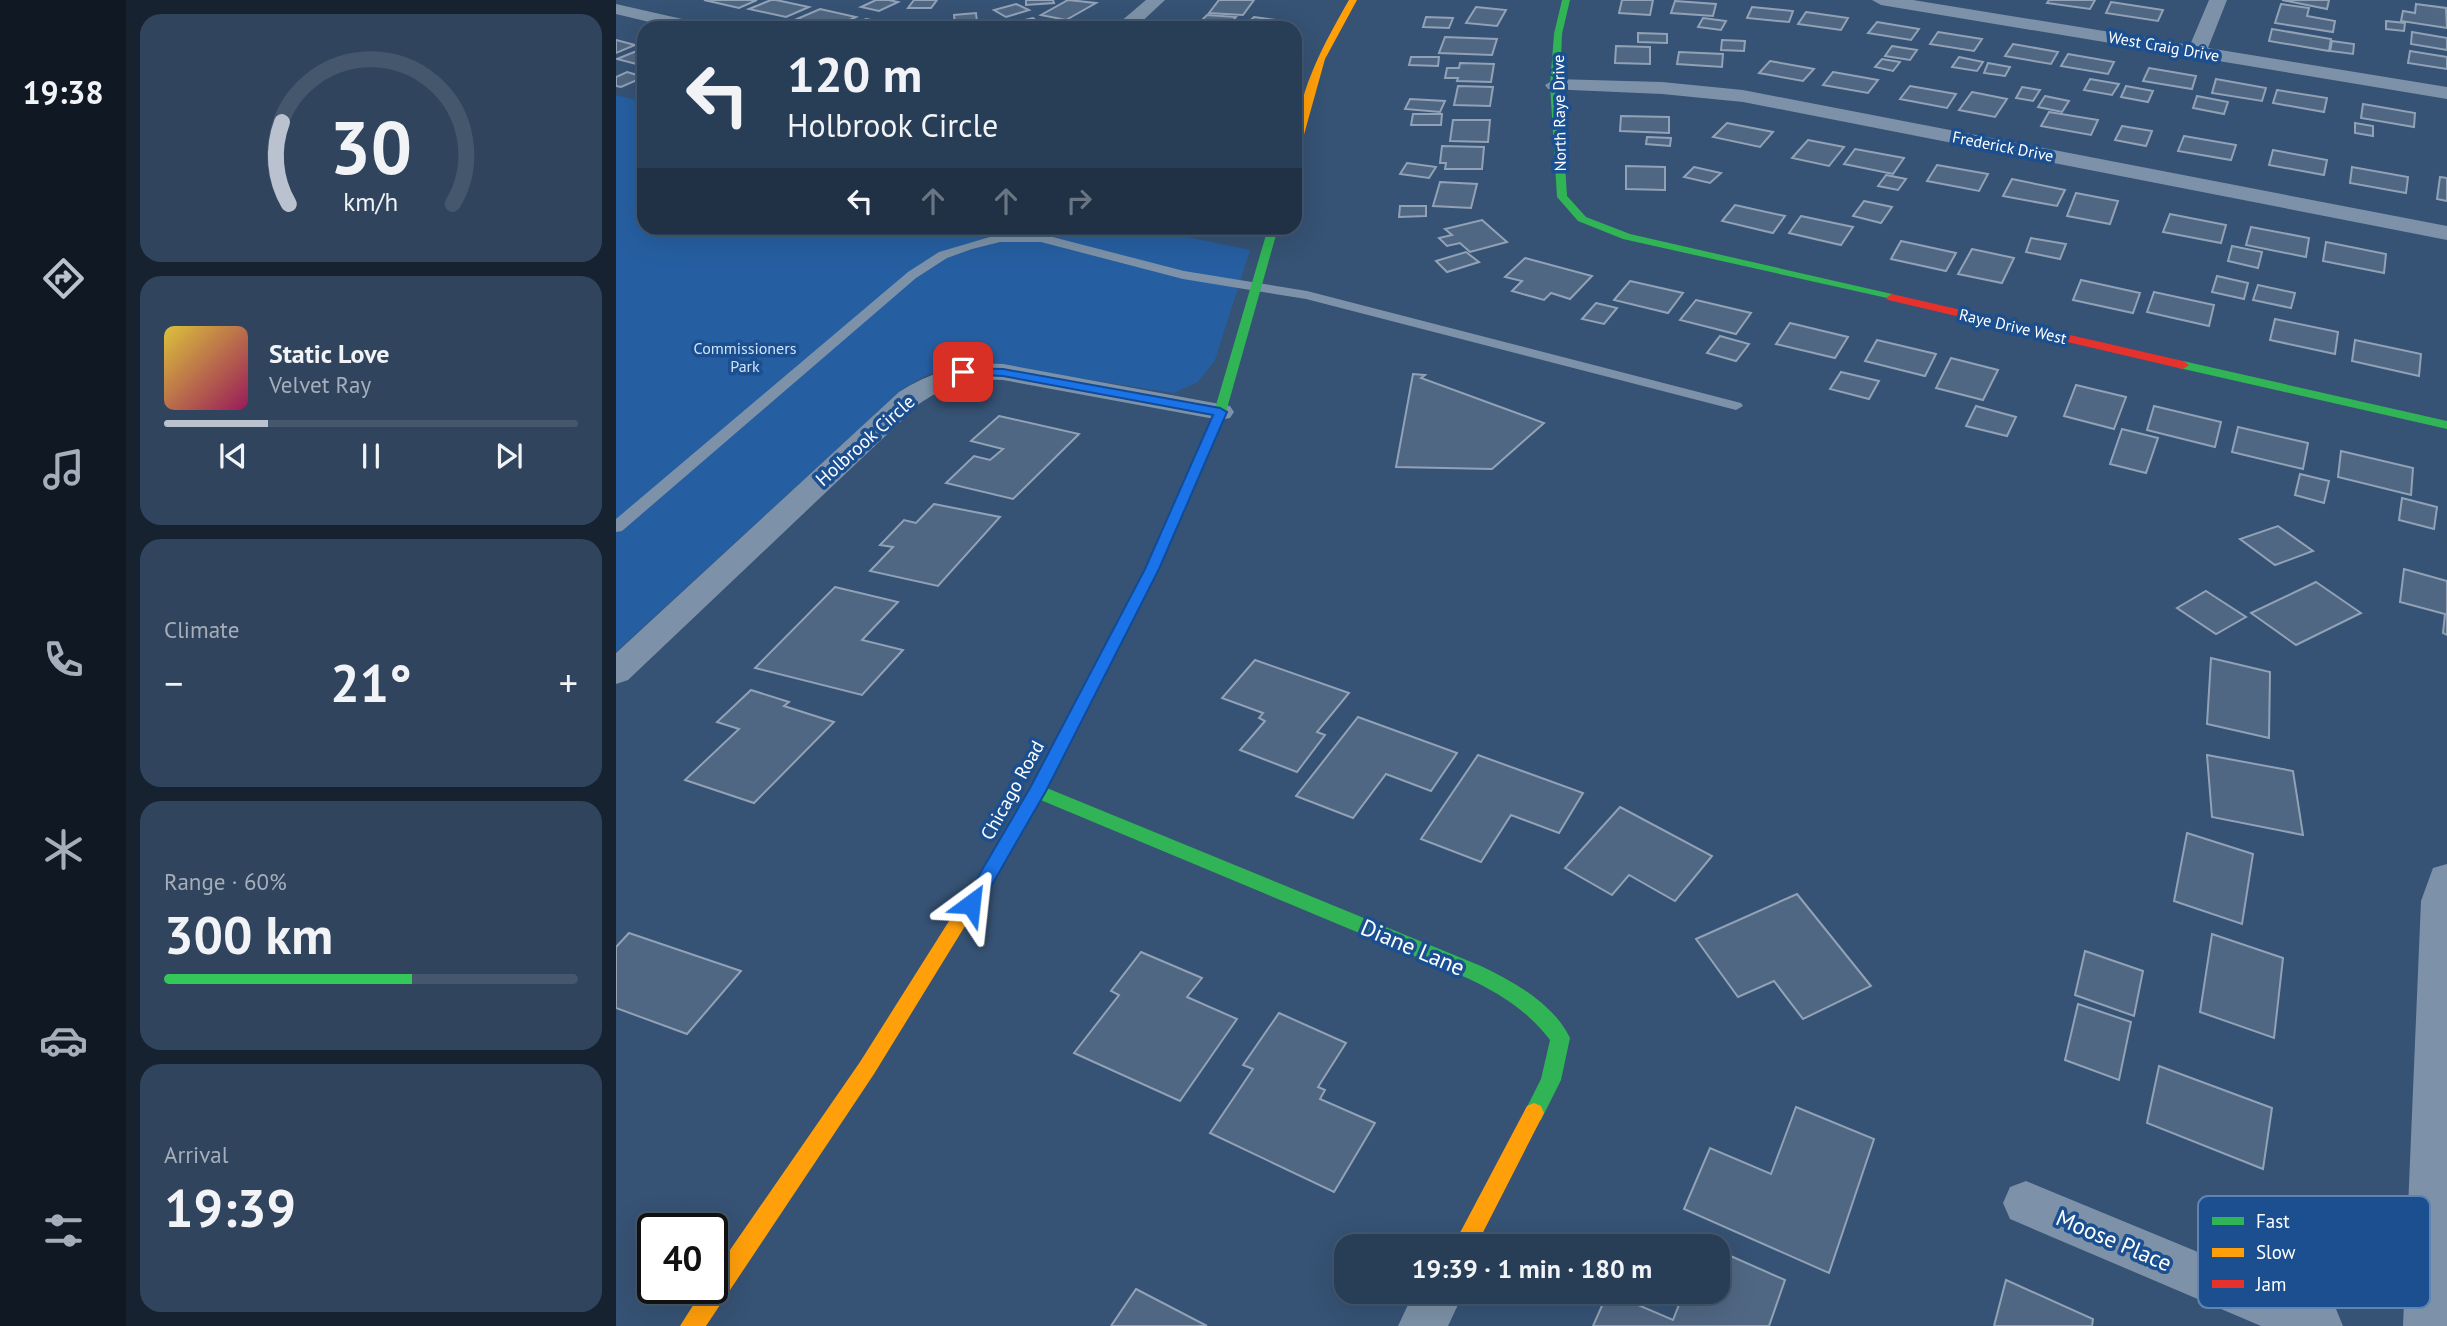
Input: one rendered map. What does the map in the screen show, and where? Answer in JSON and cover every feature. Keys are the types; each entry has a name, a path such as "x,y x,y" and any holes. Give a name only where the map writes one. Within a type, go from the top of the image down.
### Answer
{"street":[{"path":"1134,21 1156,0"},
{"path":"1302,124 1320,59 1353,0"},
{"name":"North Raye Drive","path":"1566,0 1558,34 1555,85 1562,197 1582,219"},
{"name":"West Craig Drive","path":"1881,0 2447,93"},
{"path":"2197,52 2218,0"},
{"path":"617,10 666,21"},
{"name":"Frederick Drive","path":"1555,85 1662,88 1743,96 2447,233"},
{"name":"Raye Drive West","path":"1582,219 1627,237 2447,425"},
{"name":"Chicago Road","path":"692,1326 867,1068 971,904 1037,791 1152,569 1220,412 1271,235"},
{"name":"Holbrook Circle","path":"616,672 909,398 945,377 980,370 1003,372 1220,412"},
{"name":"Diane Lane","path":"1037,791 1474,972 1519,994 1543,1011 1560,1038 1551,1080 1470,1234"},
{"path":"2430,1228 2440,901 2447,879"},
{"name":"Moose Place","path":"2026,1203 2198,1275"},
{"path":"1422,1326 1434,1304"},
{"name":"Moose Place","path":"2276,1308 2319,1326"},
{"path":"2427,1326 2428,1308"}],"lane":[{"path":"616,527 912,275 955,251 1000,238 1041,238 1182,275 1307,295 1736,407"}],"green space":[{"name":"Commissioners Park","path":"616,95 637,100 637,235 1178,235 1250,250 1215,360 1198,382 1174,393 976,362 944,368 925,376 897,394 616,652"}],"building":[{"path":"704,0 757,0 739,8"},
{"path":"771,0 809,7 786,17 749,9"},
{"path":"876,0 898,2 879,11 861,7"},
{"path":"914,0 937,0 931,8 908,8"},
{"path":"1026,0 1053,0 1054,3 1026,5"},
{"path":"1068,0 1096,3 1066,20 1041,15"},
{"path":"1219,0 1254,0 1243,15 1209,13"},
{"path":"1622,0 1653,0 1650,15 1619,13"},
{"path":"2049,0 2095,0 2090,9 2047,3"},
{"path":"2282,0 2329,0 2327,9"},
{"path":"1675,1 1716,4 1713,16 1671,13"},
{"path":"2111,2 2163,10 2158,21 2106,13"},
{"path":"1016,4 1029,10 1006,17 994,10"},
{"path":"2281,4 2309,8 2307,16 2335,21 2333,32 2275,23"},
{"path":"2416,4 2446,8 2447,28 2401,21 2403,11 2415,13"},
{"path":"1476,7 1506,10 1497,26 1466,23"},
{"path":"1752,7 1793,11 1789,22 1747,18"},
{"path":"820,9 856,17 847,21 797,19"},
{"path":"1806,12 1848,18 1841,30 1798,24"},
{"path":"976,13 977,21 955,21 954,15"},
{"path":"1207,15 1236,17 1232,21 1201,21"},
{"path":"1254,17 1276,20 1275,21 1250,21"},
{"path":"1426,17 1453,18 1449,28 1423,27"},
{"path":"1703,18 1726,21 1721,30 1698,27"},
{"path":"2386,21 2405,23 2404,31 2386,29"},
{"path":"1877,22 1919,29 1911,40 1868,33"},
{"path":"2272,29 2331,39 2329,51 2269,41"},
{"path":"1938,32 1982,39 1974,51 1930,44"},
{"path":"2412,32 2447,38 2447,50 2411,44"},
{"path":"1638,33 1667,34 1667,43 1638,42"},
{"path":"1445,37 1497,39 1492,55 1439,53"},
{"path":"616,40 635,45 616,53"},
{"path":"1722,40 1745,41 1744,51 1721,50"},
{"path":"2332,41 2354,44 2353,54 2330,51"},
{"path":"2013,44 2058,52 2051,64 2005,56"},
{"path":"1616,46 1650,47 1650,64 1615,63"},
{"path":"1892,46 1917,50 1910,60 1885,56"},
{"path":"637,51 637,64 617,59"},
{"path":"2410,51 2447,57 2447,69 2408,63"},
{"path":"1679,52 1723,54 1722,67 1677,64"},
{"path":"2068,54 2114,62 2108,74 2061,66"},
{"path":"1411,57 1439,57 1438,66 1409,65"},
{"path":"1959,57 1983,62 1977,71 1952,67"},
{"path":"1882,59 1900,62 1893,71 1875,67"},
{"path":"1770,61 1814,69 1803,81 1759,73"},
{"path":"1460,63 1494,64 1491,82 1445,78 1447,68 1459,68"},
{"path":"1988,63 2010,67 2005,76 1984,73"},
{"path":"2149,68 2196,76 2192,89 2143,81"},
{"path":"627,72 637,75 637,80 621,87 616,86 616,77"},
{"path":"1833,72 1878,80 1868,93 1823,85"},
{"path":"2090,79 2119,84 2112,95 2084,90"},
{"path":"2216,79 2266,88 2262,101 2212,93"},
{"path":"1458,86 1493,87 1490,106 1454,105"},
{"path":"1910,86 1956,94 1947,108 1900,99"},
{"path":"2126,86 2153,91 2148,102 2121,97"},
{"path":"2022,87 2040,90 2033,101 2016,98"},
{"path":"2277,90 2327,98 2324,112 2273,103"},
{"path":"1972,92 2007,99 1995,117 1959,110"},
{"path":"2045,96 2069,101 2062,112 2038,107"},
{"path":"2197,96 2228,102 2224,114 2193,108"},
{"path":"1410,99 1445,101 1440,112 1405,109"},
{"path":"2363,104 2415,113 2414,127 2361,118"},
{"path":"2049,112 2098,120 2091,135 2041,126"},
{"path":"1413,114 1442,114 1441,125 1411,125"},
{"path":"1621,116 1669,117 1669,133 1620,131"},
{"path":"1453,120 1490,120 1488,142 1450,141"},
{"path":"1727,123 1773,132 1760,147 1713,137"},
{"path":"2355,123 2373,126 2373,136 2355,133"},
{"path":"2122,126 2152,131 2146,146 2115,140"},
{"path":"2184,136 2236,145 2231,160 2178,151"},
{"path":"1647,137 1671,138 1670,146 1646,144"},
{"path":"1808,140 1844,147 1829,166 1792,158"},
{"path":"1442,146 1484,147 1482,169 1445,169 1446,163 1440,163"},
{"path":"1855,149 1904,158 1893,174 1844,164"},
{"path":"2273,150 2327,160 2324,175 2269,165"},
{"path":"1407,163 1436,167 1429,178 1400,174"},
{"path":"1937,165 1988,174 1979,191 1927,181"},
{"path":"1626,166 1665,167 1665,190 1626,189"},
{"path":"1694,167 1721,173 1710,183 1684,177"},
{"path":"2352,167 2408,177 2406,193 2350,183"},
{"path":"1886,175 1906,179 1898,190 1878,186"},
{"path":"2440,177 2447,178 2447,201 2437,199"},
{"path":"2012,179 2065,190 2057,206 2003,196"},
{"path":"1440,182 1477,184 1471,208 1433,206"},
{"path":"2076,193 2118,201 2110,224 2067,216"},
{"path":"1864,201 1892,207 1881,223 1853,216"},
{"path":"1735,205 1785,216 1773,233 1722,221"},
{"path":"1400,206 1426,206 1426,216 1399,217"},
{"path":"2170,214 2226,225 2221,243 2163,232"},
{"path":"1801,216 1853,227 1841,245 1789,233"},
{"path":"1482,220 1507,242 1470,252 1460,243 1447,246 1439,238 1452,235 1445,229"},
{"path":"2251,227 2309,238 2306,257 2246,245"},
{"path":"2031,238 2066,244 2060,259 2026,252"},
{"path":"1901,241 1956,253 1946,271 1891,259"},
{"path":"2326,242 2386,254 2384,273 2323,261"},
{"path":"2232,246 2262,252 2258,268 2228,261"},
{"path":"1972,249 2014,258 2002,283 1958,274"},
{"path":"1466,252 1479,262 1447,272 1436,261"},
{"path":"1525,258 1592,276 1570,299 1551,293 1544,300 1512,291 1522,281 1505,277"},
{"path":"2217,276 2248,283 2244,299 2212,292"},
{"path":"2081,280 2140,293 2133,313 2073,300"},
{"path":"1630,281 1683,293 1668,313 1614,300"},
{"path":"2258,285 2295,293 2291,308 2253,300"},
{"path":"2154,292 2214,305 2209,326 2147,312"},
{"path":"1696,300 1751,313 1736,334 1680,320"},
{"path":"1596,303 1617,308 1604,324 1582,319"},
{"path":"2275,319 2338,332 2335,354 2270,340"},
{"path":"1790,323 1848,337 1835,358 1776,344"},
{"path":"1720,336 1749,344 1736,361 1707,353"},
{"path":"1877,340 1936,354 1925,376 1865,361"},
{"path":"2355,340 2421,354 2419,376 2352,361"},
{"path":"1951,358 1998,370 1983,400 1936,388"},
{"path":"1841,372 1879,381 1869,399 1830,389"},
{"path":"1413,374 1425,375 1421,378 1544,423 1492,469 1396,467"},
{"path":"2076,385 2126,397 2114,429 2064,416"},
{"path":"1976,406 2016,417 2007,436 1966,426"},
{"path":"2154,406 2221,422 2215,447 2147,430"},
{"path":"999,416 1079,434 1013,499 946,483 974,456 990,460 1003,449 971,441"},
{"path":"2238,427 2308,443 2303,469 2232,452"},
{"path":"2122,429 2158,438 2146,473 2110,464"},
{"path":"2341,451 2413,468 2411,495 2338,477"},
{"path":"2300,474 2329,481 2324,503 2295,495"},
{"path":"2402,498 2437,507 2434,529 2399,520"},
{"path":"934,504 1000,517 938,586 870,571 893,547 880,545 904,520 916,523"},
{"path":"2278,526 2313,551 2275,565 2240,539"},
{"path":"2404,569 2447,581 2447,635 2443,633 2445,614 2400,602"},
{"path":"2316,582 2361,613 2296,645 2251,613"},
{"path":"835,587 898,602 862,640 903,650 862,695 755,668"},
{"path":"2206,591 2246,617 2216,634 2177,608"},
{"path":"2211,658 2270,672 2269,738 2207,724"},
{"path":"1255,660 1349,693 1317,732 1325,735 1297,772 1240,750 1265,721 1259,718 1263,713 1222,698"},
{"path":"751,690 789,702 784,706 834,722 754,803 685,780 739,729 717,722"},
{"path":"1358,717 1457,753 1431,791 1386,774 1353,818 1296,796"},
{"path":"1478,755 1583,793 1559,833 1511,815 1481,862 1421,839"},
{"path":"2207,755 2293,771 2303,835 2212,817"},
{"path":"1620,807 1712,856 1675,901 1629,875 1612,895 1565,868"},
{"path":"2187,833 2253,854 2242,924 2174,901"},
{"path":"1797,894 1871,986 1803,1019 1774,981 1738,997 1696,939"},
{"path":"629,933 741,971 687,1034 616,1008 616,947"},
{"path":"2212,934 2283,958 2274,1038 2200,1012"},
{"path":"2085,951 2143,971 2134,1016 2075,995"},
{"path":"1141,952 1202,978 1187,997 1237,1019 1180,1101 1074,1053 1119,995 1111,991"},
{"path":"2078,1004 2131,1022 2119,1080 2065,1060"},
{"path":"1279,1013 1346,1043 1318,1087 1325,1090 1320,1099 1375,1123 1334,1192 1210,1133 1253,1069 1243,1065"},
{"path":"2159,1066 2272,1108 2263,1169 2147,1123"},
{"path":"1796,1107 1874,1139 1829,1273 1684,1209 1710,1148 1771,1174"},
{"path":"1730,1256 1785,1280 1769,1326 1593,1326 1603,1304 1636,1304 1673,1320 1679,1304 1730,1304"},
{"path":"2006,1280 2093,1319 2092,1326 1994,1326"},
{"path":"1136,1289 1207,1326 1111,1326"}],"traffic: fast":[{"path":"1566,0 1558,34 1555,85 1562,197 1582,219 1627,237 1892,298"},
{"path":"1154,565 1220,412 1271,235"},
{"path":"2183,365 2447,425"},
{"path":"1037,791 1474,972 1511,992 1542,1016 1560,1038 1551,1080 1534,1113"}],"traffic: slow":[{"path":"1302,124 1320,59 1353,0"},
{"path":"692,1326 867,1068 991,869"},
{"path":"1470,1234 1534,1113"}],"traffic: jam":[{"path":"1892,298 2183,365"},
{"path":"991,869 1037,791 1154,565"}],"route":[{"path":"963,372 1003,372 1220,412 1152,569 1037,791 971,904"}]}
